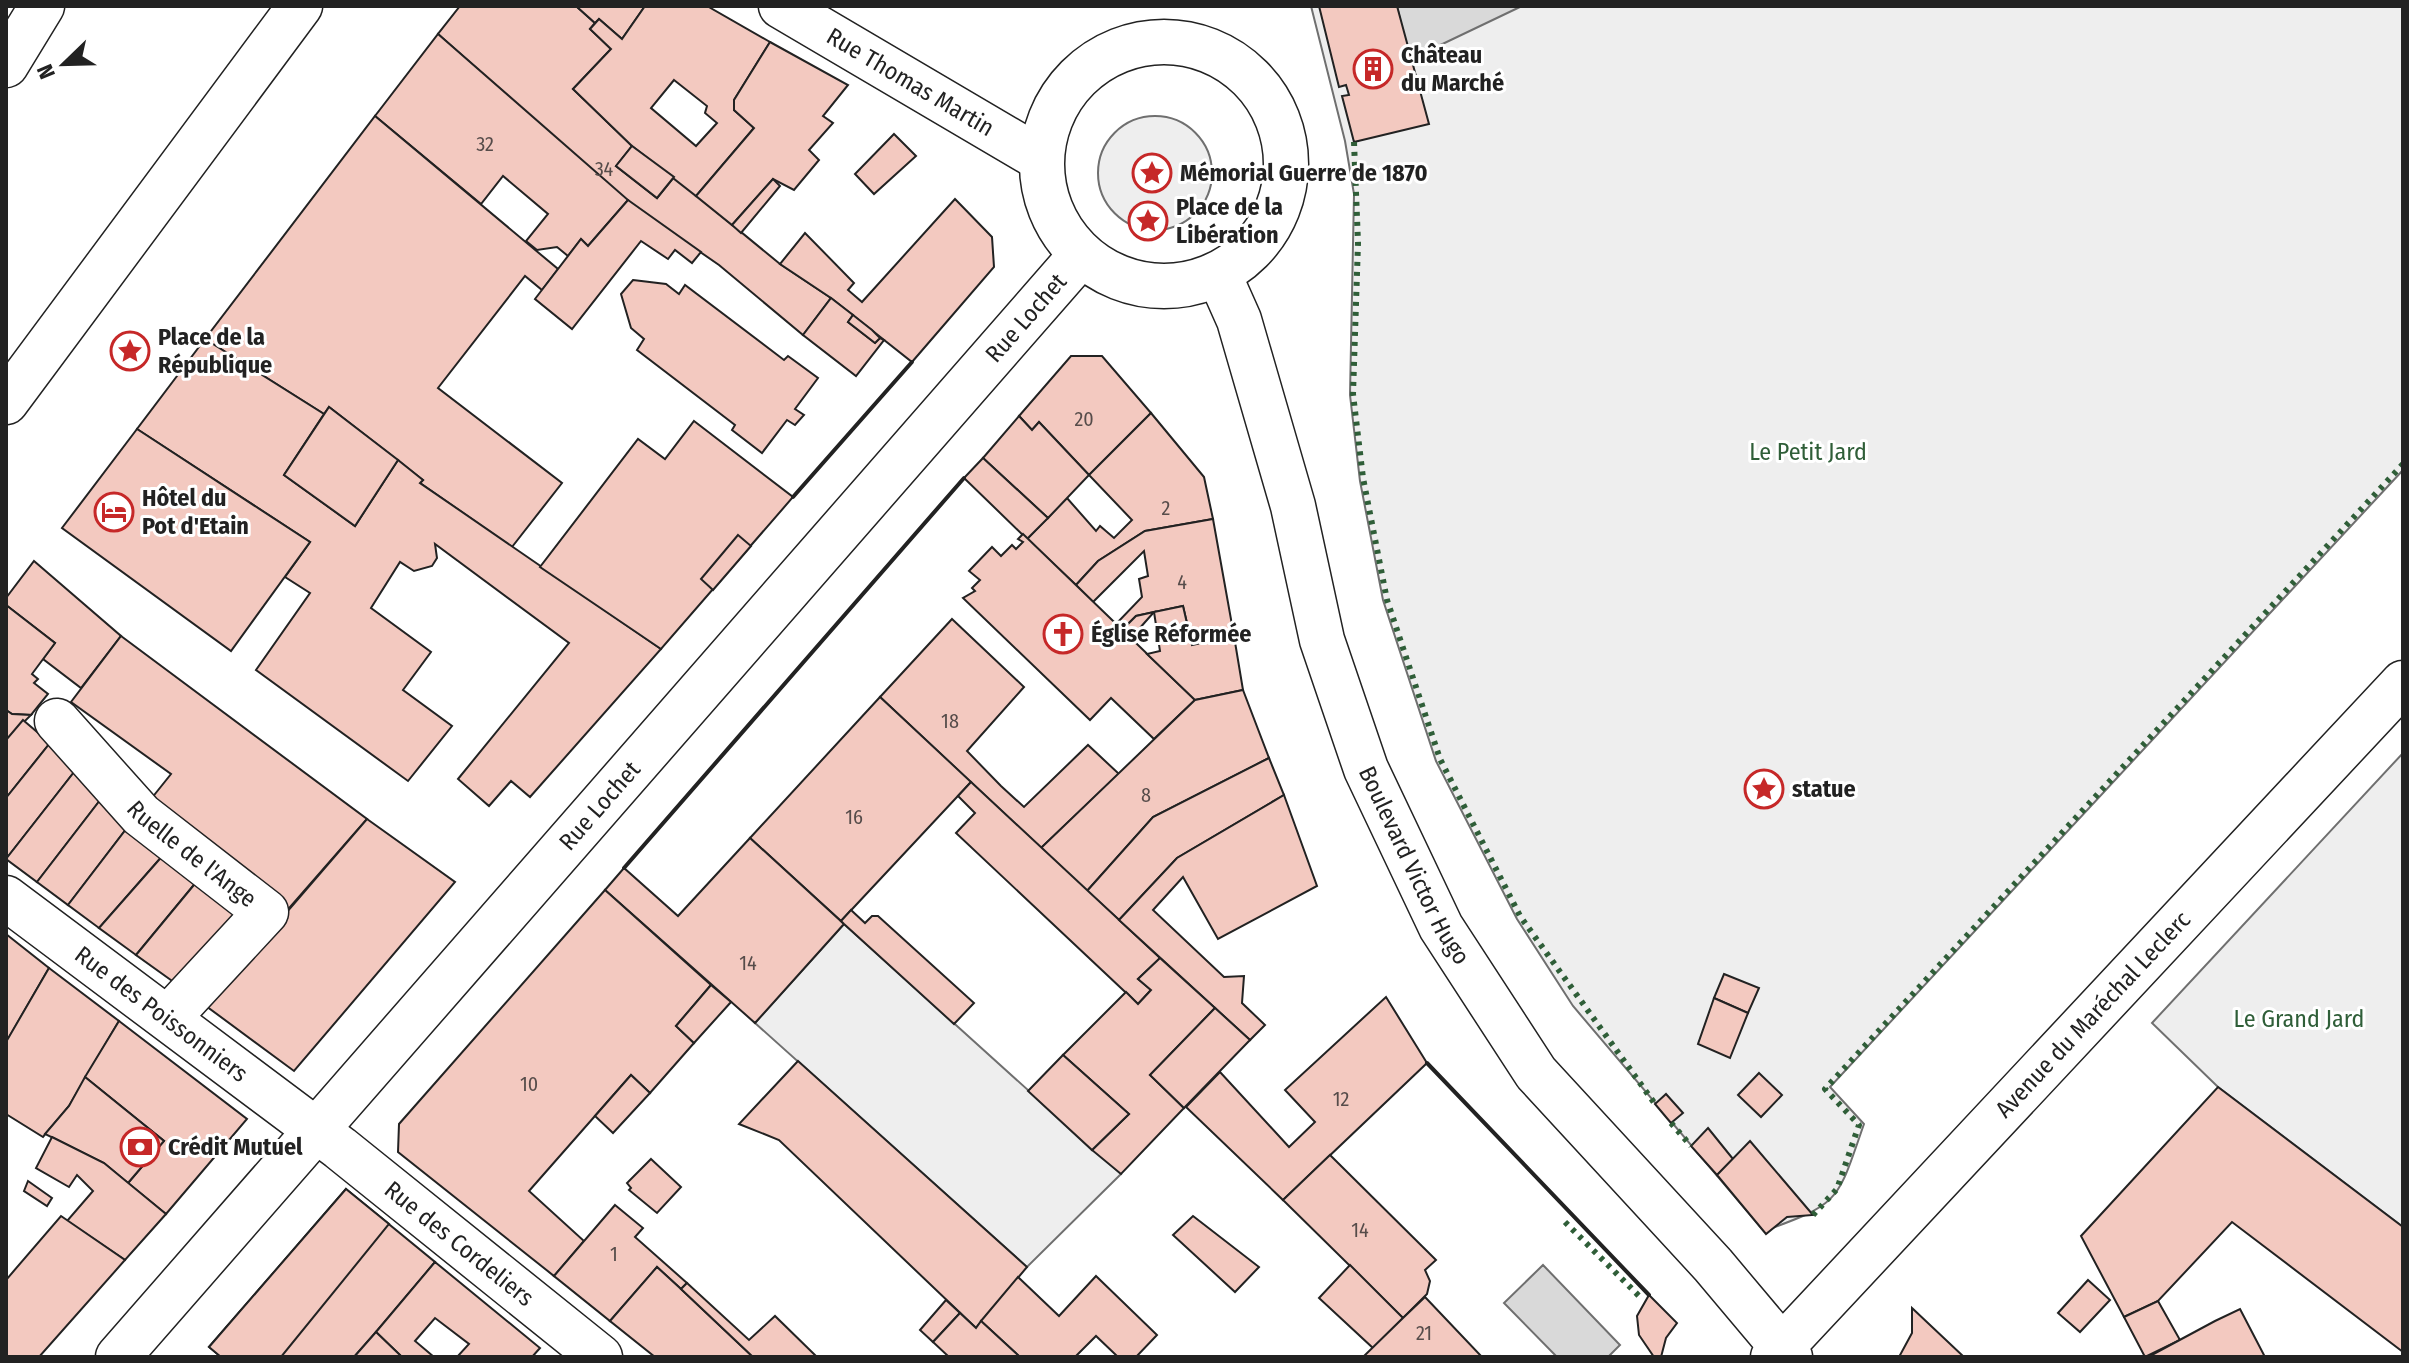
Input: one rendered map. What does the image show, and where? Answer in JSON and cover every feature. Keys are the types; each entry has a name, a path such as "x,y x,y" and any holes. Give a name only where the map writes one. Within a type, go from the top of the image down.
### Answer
{"street":[{"path":"6,65 42,6"},
{"path":"6,402 300,6"},
{"name":"Rue Thomas Martin","path":"781,6 1041,159"},
{"path":"1157,24 1189,44 1224,57 1254,81 1275,112 1286,149 1285,187 1272,223 1249,253 1219,275 1183,286 1146,286 1111,275 1081,255 1059,227 1045,195 1041,159 1048,125 1063,93 1079,76 1157,24"},
{"name":"Rue Lochet","path":"118,1357 1081,255"},
{"name":"Boulevard Victor Hugo","path":"1219,275 1239,320 1293,506 1322,640 1366,769 1441,927 1536,1073 1713,1265 1782,1354"},
{"name":"Avenue du Maréchal Leclerc","path":"1782,1354 2403,683"},
{"name":"Ruelle de l'Ange","path":"57,721 141,815 266,912 168,1018"},
{"name":"Rue des Poissonniers","path":"6,898 318,1131"},
{"name":"Rue des Cordeliers","path":"318,1131 600,1357"}],"green space":[{"name":"Le Petit Jard","path":"1311,6 2403,6 2403,470 1830,1087 1864,1124 1848,1169 1833,1196 1823,1205 1790,1222 1764,1231 1573,1006 1517,919 1436,761 1383,600 1360,481 1350,395 1354,194 1345,141"},
{"path":"1155,116 1177,120 1195,133 1208,151 1212,173 1208,195 1195,213 1177,226 1155,230 1133,226 1115,213 1102,195 1098,173 1102,151 1115,133 1133,120"},
{"name":"Le Grand Jard","path":"2403,753 2403,1227 2218,1087 2152,1023"},
{"path":"844,924 1121,1174 1027,1267 755,1023"}],"shaded area":[{"path":"1397,6 1522,6 1409,60"},
{"path":"1543,1265 1620,1345 1608,1357 1557,1357 1504,1303"}],"building":[{"path":"460,6 576,6 595,23 590,29 611,49 573,89 632,146 616,166 657,198 674,177 780,264 831,298 803,335 719,265 638,209 438,34"},
{"path":"576,6 645,6 622,39 599,19 595,23"},
{"path":"645,6 707,6 770,42 734,100 734,110 754,128 696,196 632,146 573,89 611,49 590,29 599,19 622,39","holes":["674,80 707,106 705,113 717,123 696,146 651,108"]},
{"name":"Château du Marché","path":"1319,6 1397,6 1429,124 1354,142 1342,96 1349,95 1346,85 1339,87"},
{"path":"438,34 628,200 588,246 581,239 568,256 557,247 537,250 526,241 548,214 503,176 481,204 375,116"},
{"path":"770,42 848,85 823,116 833,123 809,150 819,160 794,190 773,179 732,225 696,196 754,128 734,110 734,100"},
{"path":"375,116 558,269 542,290 525,276 438,388 562,483 512,547 420,483 423,480 329,407 324,414 205,339"},
{"path":"894,134 916,156 874,194 855,174"},
{"path":"632,146 674,177 657,198 616,166"},
{"path":"773,179 780,186 741,233 732,225"},
{"path":"955,199 992,237 994,267 912,362 831,298 780,264 805,233 854,283 848,290 862,302"},
{"path":"628,200 701,252 692,263 675,250 668,259 641,241 572,329 535,299 581,239 588,246"},
{"path":"633,280 666,284 679,294 685,285 784,360 788,356 818,378 795,409 804,415 795,425 787,420 762,453 732,430 735,425 637,350 644,339 631,328 621,294"},
{"path":"831,298 853,315 848,322 875,343 880,338 884,340 856,376 803,335"},
{"path":"853,315 880,338 875,343 848,322"},
{"path":"205,339 324,414 284,475 355,526 398,460 423,480 420,483 661,649 530,797 511,781 489,806 458,779 569,643 435,544 437,558 432,566 414,571 400,562 371,608 431,652 403,690 452,726 408,781 256,670 310,593 285,577 310,542 137,429"},
{"path":"1071,356 1102,356 1151,413 1089,475 1039,422 1032,430 1019,416"},
{"path":"329,407 398,460 355,526 284,475"},
{"path":"1151,413 1204,477 1213,519 1145,531 1098,561 1076,585 1027,539 1067,498 1096,531 1100,526 1114,538 1132,520 1089,475"},
{"path":"1019,416 1032,430 1039,422 1089,475 1048,518 983,458"},
{"path":"694,421 793,497 661,649 540,567 638,439 665,459"},
{"path":"137,429 310,542 231,651 62,528"},
{"path":"983,458 1048,518 1027,539 964,478"},
{"path":"1213,519 1234,636 1192,645 1183,606 1136,616 1122,630 1116,624 1142,597 1139,579 1148,576 1144,551 1093,602 1076,585 1098,561 1145,531"},
{"name":"Église Réformée","path":"1023,534 1195,700 1154,739 1111,698 1090,720 963,598 975,591 972,588 980,580 969,571 992,547 1001,556 1012,545 1016,549 1023,542 1018,539"},
{"path":"738,535 751,546 713,590 701,579"},
{"path":"34,561 121,636 81,688 43,659 55,643 6,605 6,598"},
{"path":"6,605 55,643 32,674 38,679 34,683 48,694 31,715 12,714 6,710"},
{"path":"1183,606 1192,645 1234,636 1243,690 1195,700 1147,654 1160,651 1154,612"},
{"path":"1154,612 1131,638 1122,630 1136,616"},
{"path":"952,619 1024,687 967,751 1001,786 1024,807 1088,745 1119,774 1041,848 880,697"},
{"path":"121,636 367,819 284,914 147,804 171,774 71,702"},
{"path":"1243,690 1269,758 1153,817 1087,891 1041,848 1195,700"},
{"path":"880,697 971,782 841,921 750,838"},
{"path":"6,710 12,714 31,715 6,740"},
{"path":"23,720 50,743 6,798 6,740"},
{"path":"50,743 78,767 6,859 6,798"},
{"path":"1269,758 1284,795 1177,858 1119,920 1087,891 1153,817"},
{"path":"78,767 104,795 37,882 6,859"},
{"path":"971,782 1160,958 1138,979 1151,990 1138,1004 956,833 975,813 958,796"},
{"path":"104,795 130,824 68,905 37,882"},
{"path":"1284,795 1317,886 1218,939 1183,877 1153,910 1224,977 1244,976 1242,1003 1265,1025 1250,1040 1119,920 1177,858"},
{"path":"367,819 455,882 294,1071 206,1006"},
{"path":"130,824 165,853 99,928 68,905"},
{"path":"750,838 844,924 755,1023 605,890 624,868 678,916"},
{"path":"165,853 198,880 136,955 99,928"},
{"path":"198,880 239,913 175,983 136,955"},
{"path":"605,890 711,985 676,1026 694,1043 650,1093 631,1075 529,1191 584,1241 554,1276 398,1152 399,1124"},
{"path":"851,910 865,923 872,916 878,916 974,1003 954,1024 841,921"},
{"path":"6,934 49,968 7,1041 6,1040"},
{"path":"1160,958 1215,1008 1150,1075 1184,1108 1121,1174 1092,1150 1129,1114 1063,1055 1126,992 1138,1004 1151,990 1138,979"},
{"path":"49,968 119,1021 69,1106 43,1137 6,1114 6,1042"},
{"path":"1724,974 1759,988 1748,1013 1714,998"},
{"path":"711,985 731,1002 694,1043 676,1026"},
{"path":"1386,997 1427,1063 1283,1200 1186,1107 1220,1072 1289,1147 1315,1122 1285,1090"},
{"path":"1714,998 1748,1013 1730,1058 1698,1044"},
{"path":"1215,1008 1250,1040 1184,1108 1150,1075"},
{"path":"119,1021 247,1119 166,1214 128,1183 164,1141 85,1077"},
{"path":"1063,1055 1129,1114 1092,1150 1028,1091"},
{"path":"798,1061 1027,1267 976,1328 779,1140 739,1124"},
{"path":"1759,1073 1782,1095 1761,1117 1738,1095"},
{"path":"631,1075 650,1093 613,1133 595,1116"},
{"path":"85,1077 164,1141 128,1183 104,1163 45,1134 69,1106"},
{"path":"2218,1087 2403,1227 2403,1352 2232,1222 2158,1301 2124,1317 2081,1236"},
{"path":"1666,1094 1683,1113 1671,1123 1655,1104"},
{"path":"1708,1128 1733,1159 1717,1175 1691,1146"},
{"path":"52,1137 104,1163 166,1214 125,1260 67,1221 93,1191 77,1175 69,1187 36,1168"},
{"path":"1750,1141 1813,1215 1787,1217 1766,1234 1717,1175"},
{"path":"1330,1155 1436,1260 1425,1270 1430,1281 1427,1294 1403,1318 1283,1200"},
{"path":"651,1159 681,1187 657,1213 629,1190 631,1188 627,1183"},
{"path":"28,1181 52,1198 47,1206 24,1191"},
{"path":"346,1189 435,1262 354,1357 221,1357 209,1347"},
{"path":"346,1189 389,1224 281,1357 221,1357 209,1347"},
{"path":"615,1205 643,1228 635,1237 687,1283 681,1289 657,1267 610,1321 554,1276"},
{"path":"61,1216 125,1260 39,1357 6,1357 6,1280"},
{"path":"1193,1216 1259,1267 1235,1292 1173,1235"},
{"path":"435,1262 540,1348 532,1357 457,1357 469,1344 435,1318 415,1341 434,1357 402,1357 376,1332"},
{"path":"1350,1265 1403,1318 1373,1348 1319,1298"},
{"path":"657,1267 753,1357 655,1357 610,1321"},
{"path":"1096,1276 1157,1335 1136,1357 1118,1357 1096,1336 1075,1357 1020,1357 981,1321 1018,1277 1059,1316"},
{"path":"2088,1280 2110,1300 2080,1332 2058,1313"},
{"path":"687,1283 749,1340 775,1316 817,1357 753,1357 681,1289"},
{"path":"1649,1295 1677,1323 1666,1338 1661,1357 1654,1357 1639,1335 1637,1316"},
{"path":"1425,1297 1482,1357 1363,1357 1403,1318"},
{"path":"946,1300 960,1313 933,1342 920,1330"},
{"path":"2158,1301 2180,1340 2145,1357 2124,1317"},
{"path":"1912,1308 1964,1357 1899,1357 1912,1333"},
{"path":"2240,1309 2265,1357 2148,1357 2215,1321"},
{"path":"960,1313 976,1328 981,1321 1020,1357 949,1357 933,1342"},
{"path":"376,1332 402,1357 354,1357"}],"hedge":[{"path":"1354,142 1358,243 1353,394 1363,478 1387,600 1440,759 1520,916 1655,1104"},
{"path":"1813,1215 1837,1189 1859,1125 1825,1089 2403,464"},
{"path":"1671,1123 1691,1146"},
{"path":"1565,1222 1642,1299"}],"wall":[{"path":"793,497 912,362"},
{"path":"624,868 964,478"},
{"path":"1427,1063 1649,1295"}],"place":[{"name":"Château du Marché","path":"1373,69"},
{"name":"Mémorial Guerre de 1870","path":"1152,173"},
{"name":"Place de la Libération","path":"1148,221"},
{"name":"Place de la République","path":"130,351"},
{"name":"Hôtel du Pot d'Etain","path":"114,512"},
{"name":"Église Réformée","path":"1063,634"},
{"name":"statue","path":"1764,789"},
{"name":"Crédit Mutuel","path":"140,1147"}]}
